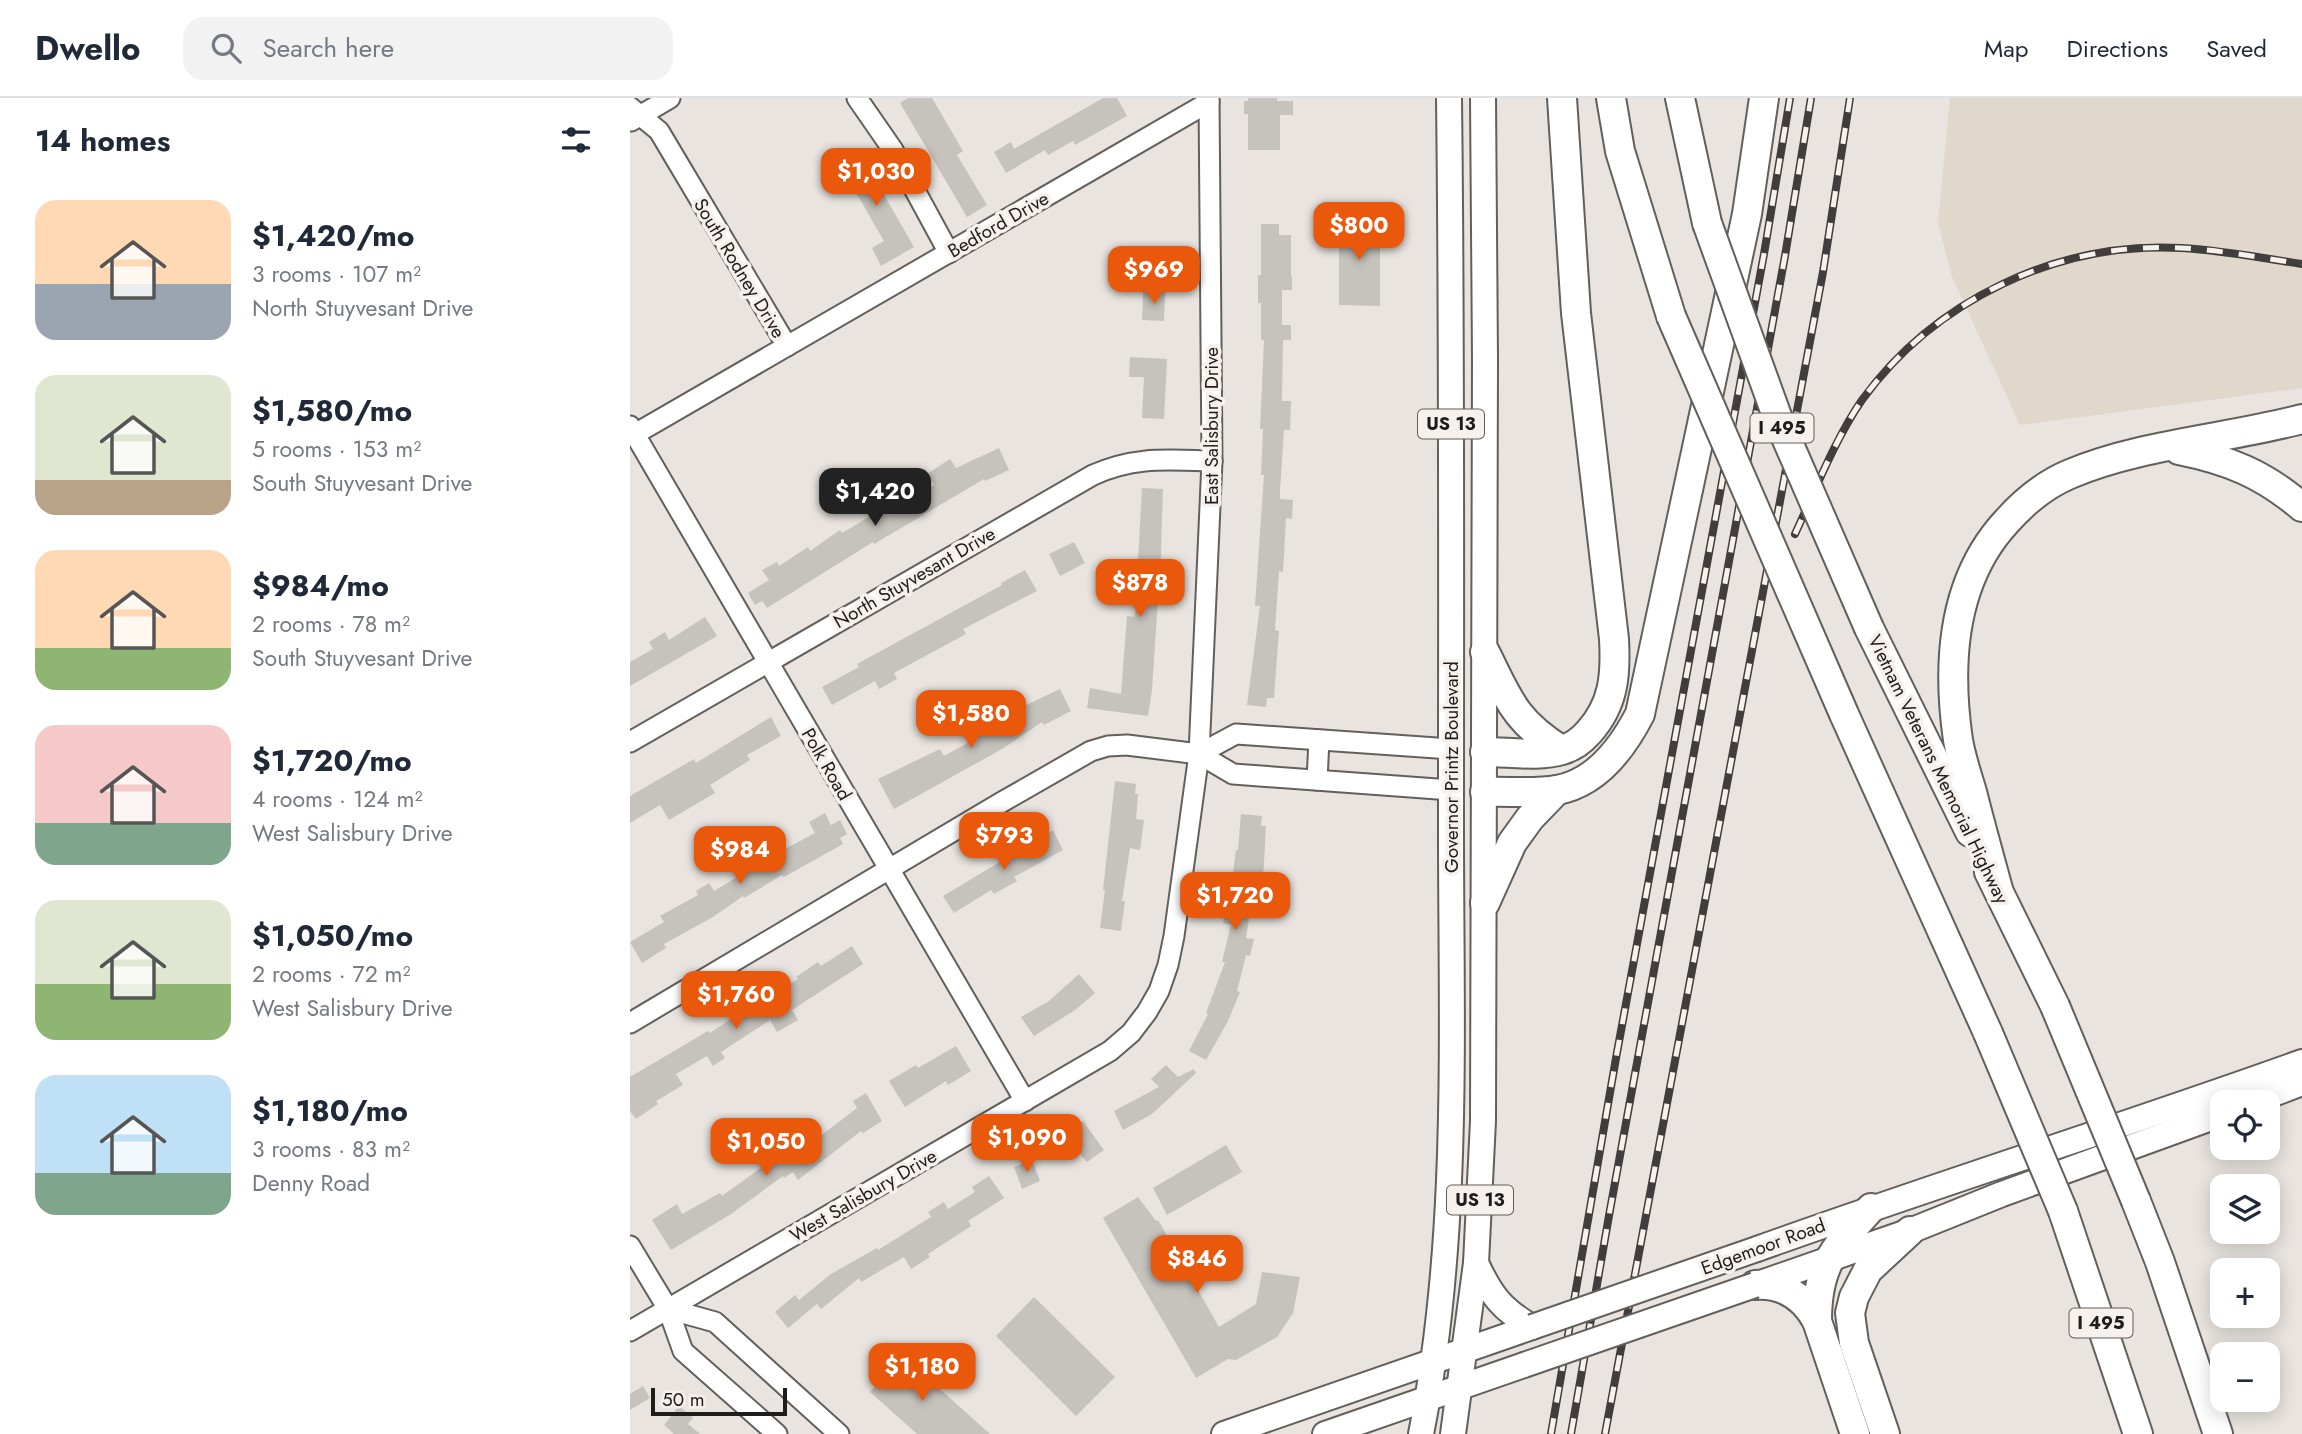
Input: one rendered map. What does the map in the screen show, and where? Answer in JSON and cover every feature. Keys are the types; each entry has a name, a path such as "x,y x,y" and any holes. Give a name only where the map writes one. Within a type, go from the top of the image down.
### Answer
{"highway":[{"path":"1485,752 1562,750 1584,738 1599,721 1613,689 1614,639 1576,313 1562,98"},
{"name":"I 495","path":"1611,98 1620,150 1671,316 1844,714 1988,1033 2063,1211 2138,1434"},
{"name":"Vietnam Veterans Memorial Highway","path":"1680,98 1707,223 1778,419 1869,628 2056,1006 2164,1273 2218,1434"},
{"path":"1485,792 1557,790 1587,777 1606,764 1640,714 1747,214 1764,98"},
{"path":"1998,889 1958,743 1952,681 1956,626 1972,572 1992,537 2018,508 2042,489 2068,474 2165,448 2302,419"},
{"path":"2165,448 2222,459 2272,483 2302,507"},
{"path":"1485,652 1514,710 1537,735 1562,750"},
{"path":"1485,903 1512,843 1530,818 1557,790"},
{"path":"1817,1321 1822,1276 1829,1258 1837,1245 1871,1208"},
{"path":"1885,1434 1854,1343 1850,1312 1854,1297 1868,1270 1910,1231"},
{"path":"1755,1285 1766,1284 1788,1290 1811,1310 1855,1434"}],"main road":[{"name":"Governor Printz Boulevard","path":"1421,1434 1434,1361 1444,1249 1450,1123 1449,98"},
{"name":"Governor Printz Boulevard","path":"1453,1434 1476,1263 1483,1121 1486,359 1483,98"},
{"path":"1451,342 1486,359"},
{"path":"1451,749 1485,752"},
{"path":"1451,789 1485,792"},
{"name":"Edgemoor Road","path":"1224,1434 1871,1208 2128,1124 2302,1062"},
{"path":"2280,1091 2302,1083"},
{"path":"2280,1099 2302,1093"},
{"name":"Edgemoor Road","path":"1347,1431 1428,1398 1910,1231 2002,1194 2210,1120"},
{"path":"1476,1263 1500,1305 1532,1327"}],"street":[{"path":"633,115 670,98"},
{"path":"857,98 892,150 949,253"},
{"name":"Bedford Drive","path":"787,346 1209,100"},
{"name":"East Salisbury Drive","path":"1199,754 1212,461 1209,100"},
{"name":"South Rodney Drive","path":"632,430 787,346 659,131 633,115"},
{"name":"Polk Road","path":"632,430 1025,1101"},
{"name":"North Stuyvesant Drive","path":"630,742 1093,475 1115,465 1149,459 1212,461"},
{"path":"1199,754 1236,734 1451,749"},
{"path":"1317,780 1320,740"},
{"path":"630,1023 1091,751 1108,746 1126,745 1199,754 1233,774 1451,789"},
{"name":"West Salisbury Drive","path":"630,1331 1110,1051 1131,1033 1159,991 1174,936 1199,754"},
{"path":"630,1246 668,1309 683,1351 777,1434"},
{"path":"668,1309 715,1322 839,1434"}],"shaded area":[{"path":"1950,98 2302,98 2302,388 2020,425 1952,277 1938,223"}],"building":[{"path":"908,98 932,98 963,151 957,155 987,205 967,217 900,103"},
{"path":"1103,98 1117,98 1127,116 1075,145 1073,141 1048,155 1045,150 1006,173 994,152 1011,142 1014,149"},
{"path":"1248,98 1293,101 1293,115 1280,115 1280,150 1248,150 1248,114 1244,114 1244,101 1248,101"},
{"path":"857,148 914,247 881,266 872,248 884,241 837,160"},
{"path":"1339,211 1354,211 1354,222 1380,222 1380,306 1339,305"},
{"path":"1261,224 1279,224 1279,235 1291,235 1292,276 1292,290 1282,290 1282,325 1291,325 1291,340 1283,340 1282,401 1291,401 1290,430 1284,430 1280,499 1293,500 1292,519 1286,518 1283,572 1279,571 1275,630 1279,631 1274,698 1267,698 1266,707 1247,705 1260,606 1255,606 1264,475 1261,475 1263,429 1260,429 1264,340 1261,340 1261,303 1258,303"},
{"path":"1143,292 1165,292 1164,321 1142,320"},
{"path":"1130,357 1167,359 1164,419 1142,418 1144,377 1129,377"},
{"path":"999,448 1009,470 985,481 984,479 874,544 873,542 767,608 762,601 755,605 748,593 769,580 762,570 777,562 779,566 808,547 810,551 840,530 842,533 884,508 887,513 934,485 927,474 950,459 956,468"},
{"path":"1142,488 1163,489 1161,554 1148,716 1087,708 1090,688 1121,694 1127,616 1135,617"},
{"path":"1074,542 1085,563 1060,576 1049,554"},
{"path":"1025,570 1037,591 963,629 966,634 894,673 897,679 879,689 875,681 832,705 822,687 859,667 857,664"},
{"path":"705,617 717,636 630,686 630,662 653,649 649,642 665,632 669,640"},
{"path":"1060,689 1071,711 1044,725 1042,722 1002,749 894,809 878,779 940,749 944,756 996,727 992,720 1009,708 1012,712"},
{"path":"771,717 781,736 747,755 750,760 710,785 715,793 669,820 660,805 630,823 630,796 694,759 696,763"},
{"path":"1115,781 1136,784 1136,819 1144,820 1140,850 1130,848 1122,901 1125,901 1121,931 1100,928"},
{"path":"825,813 831,825 840,820 847,834 840,838 843,844 744,898 743,896 713,917 664,944 666,948 642,963 630,942 664,922 660,916 698,895 696,891 709,883 714,891 772,856 768,848 781,841 785,849 815,833 809,822"},
{"path":"1241,814 1262,816 1261,826 1266,826 1263,880 1255,879 1246,938 1254,939 1250,956 1246,955 1237,991 1240,992 1228,1021 1206,1060 1189,1051 1208,1014 1206,1013 1225,962 1222,962 1231,925 1223,923 1238,850"},
{"path":"1053,830 1063,850 1014,877 1017,881 994,894 991,890 954,913 943,896"},
{"path":"852,946 863,964 792,1010 798,1020 777,1032 770,1020 721,1052 725,1058 713,1066 707,1056 676,1074 683,1085 656,1101 658,1104 636,1119 630,1111 630,1077 708,1031 710,1033 749,1007 750,1009 798,979 796,977 818,962 821,966"},
{"path":"1079,974 1095,993 1075,1010 1034,1036 1021,1017 1049,1001"},
{"path":"956,1046 971,1071 948,1085 946,1081 905,1107 889,1081"},
{"path":"1166,1065 1178,1077 1194,1069 1196,1073 1152,1114 1123,1130 1114,1111 1159,1087 1151,1079"},
{"path":"866,1093 882,1121 863,1133 861,1131 798,1180 793,1172 784,1178 783,1176 731,1214 671,1250 652,1220 677,1204 682,1214 720,1193 722,1196 762,1167 764,1169 800,1146 802,1150 857,1108 853,1101"},
{"path":"1083,1121 1104,1150 1087,1162 1080,1154 1074,1158 1065,1145 1074,1138 1069,1131"},
{"path":"1226,1145 1242,1172 1167,1215 1153,1188"},
{"path":"1032,1160 1040,1181 1022,1189 1014,1167"},
{"path":"989,1176 1004,1198 968,1221 971,1226 928,1254 930,1257 911,1269 904,1257 861,1282 859,1278 821,1309 817,1304 788,1328 775,1312 795,1295 799,1300 831,1274 877,1248 878,1250 931,1217 928,1212 944,1202 948,1209 975,1192 972,1187"},
{"path":"1138,1197 1156,1221 1158,1220 1219,1327 1256,1304 1262,1272 1300,1277 1293,1313 1277,1337 1236,1360 1228,1359 1196,1378 1103,1218"},
{"path":"1034,1297 1115,1377 1076,1416 996,1336"},
{"path":"902,1355 990,1434 917,1434 870,1392"},
{"path":"643,1386 650,1398 630,1410 630,1394"},
{"path":"679,1406 693,1418 688,1424 700,1434 674,1434 664,1425"}],"railway":[{"path":"1551,1434 1616,1058 1764,254 1790,98"},
{"path":"1571,1434 1785,256 1811,98"},
{"path":"1605,1434 1823,272 1850,98"},
{"path":"1795,534 1834,448 1862,400 1891,365 1925,334 1962,307 2002,284 2045,267 2089,255 2135,248 2196,249 2302,264"}]}
